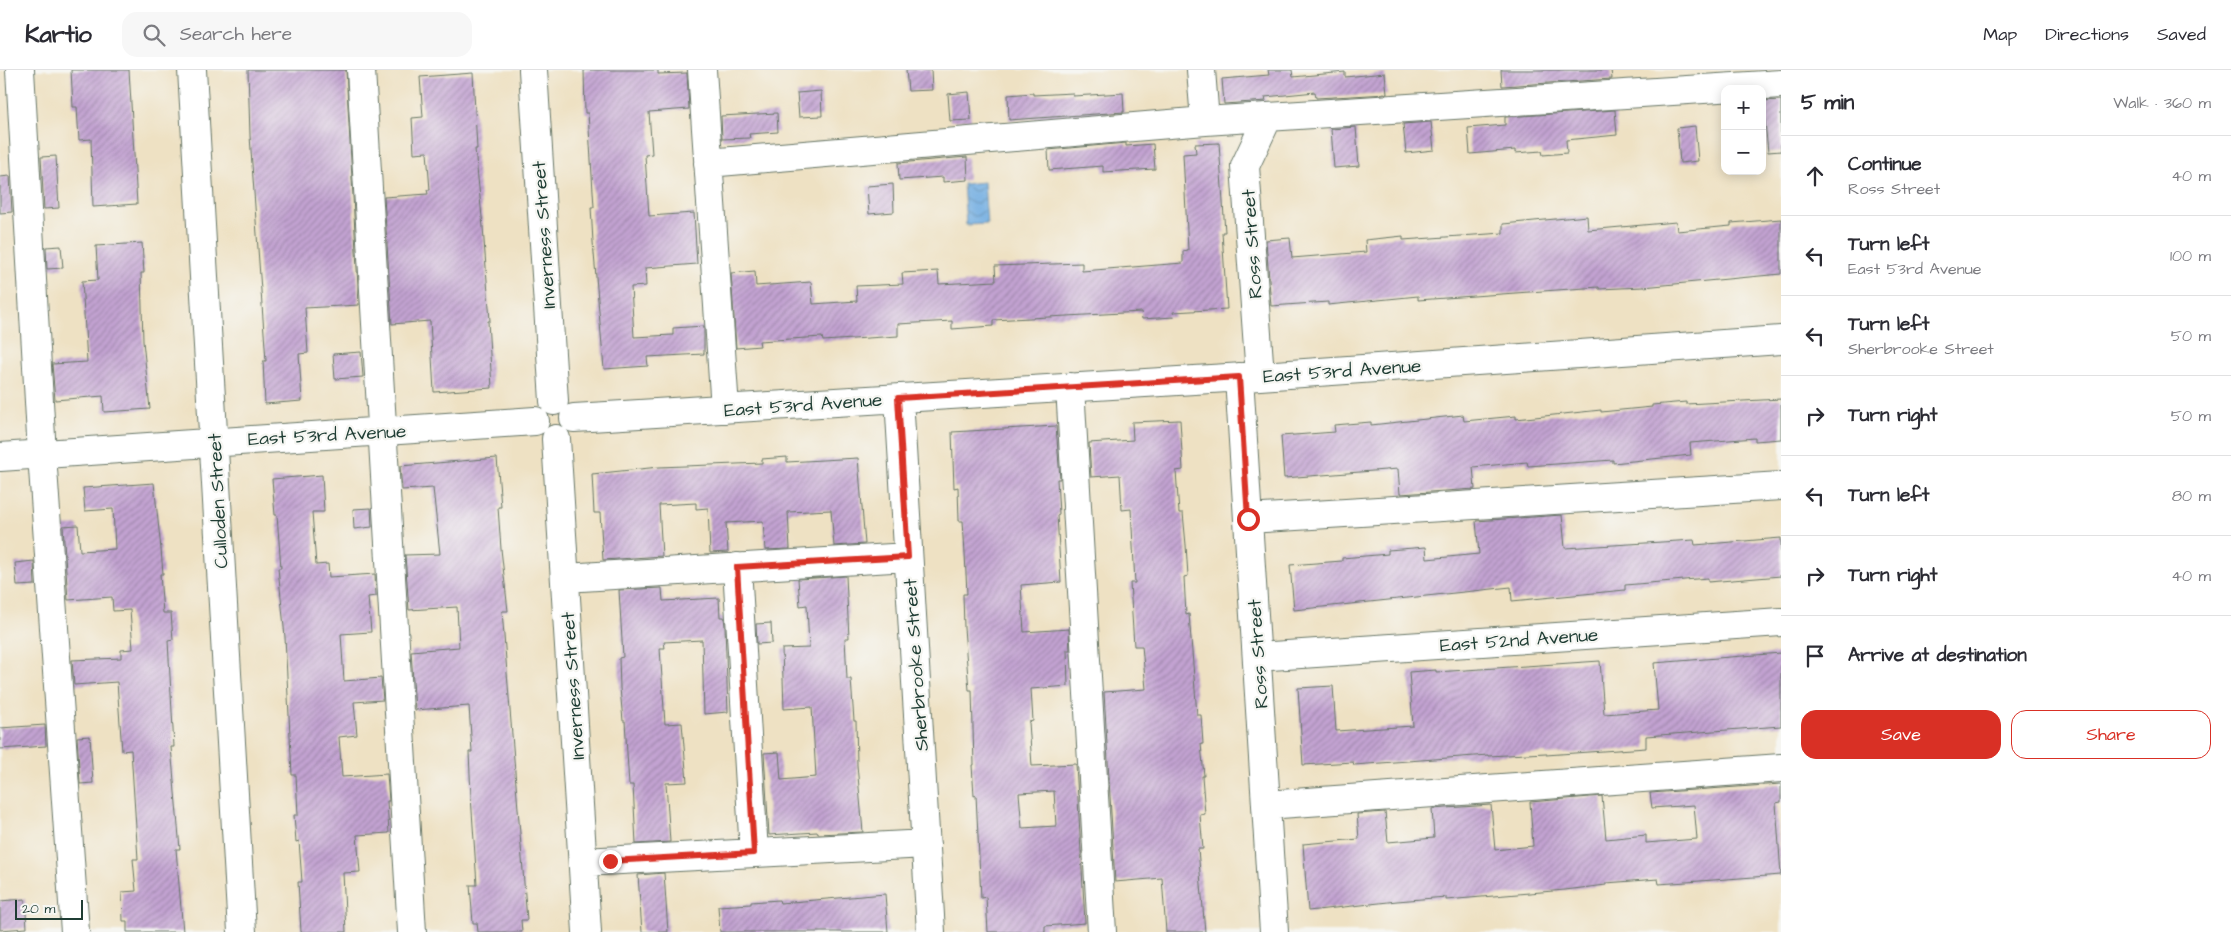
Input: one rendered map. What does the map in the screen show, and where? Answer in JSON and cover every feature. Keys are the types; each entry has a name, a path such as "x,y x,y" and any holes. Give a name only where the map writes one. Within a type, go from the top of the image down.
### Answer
{"street":[{"path":"20,70 42,454 75,932"},
{"name":"Culloden Street","path":"192,70 242,932"},
{"path":"362,70 412,932"},
{"name":"Inverness Street","path":"533,70 564,409"},
{"path":"702,70 725,409"},
{"path":"1201,70 1205,121"},
{"path":"708,163 1205,121 1781,84"},
{"name":"Ross Street","path":"1268,117 1245,166 1250,376 1248,519 1274,932"},
{"name":"East 53rd Avenue","path":"564,409 725,409 1781,340"},
{"path":"1070,387 1102,932"},
{"name":"Sherbrooke Street","path":"898,398 931,932"},
{"path":"548,402 564,409 571,429 567,434 556,439 544,436 535,421 539,409 548,402"},
{"name":"East 53rd Avenue","path":"0,457 213,441 535,421"},
{"name":"Inverness Street","path":"556,439 587,932"},
{"path":"1248,519 1781,486"},
{"path":"565,578 908,557"},
{"path":"737,567 754,853"},
{"name":"East 52nd Avenue","path":"1257,657 1781,622"},
{"path":"1266,805 1781,768"},
{"path":"583,862 926,844"}],"water":[{"path":"984,182 987,224 966,225 963,184"}],"building":[{"path":"71,70 129,70 137,204 93,207 91,139 79,140 77,107 73,107"},
{"path":"248,70 346,70 359,305 305,308 308,353 299,354 302,401 265,404 263,361 266,361 250,136"},
{"path":"584,70 658,70 658,74 687,73 689,109 649,112 652,154 645,155 649,216 694,213 697,264 645,268 646,286 631,287 634,337 673,335 673,328 704,326 704,354 647,357 648,366 604,369 593,242 591,207 594,207 588,113 585,113"},
{"path":"906,70 931,70 932,90 908,91"},
{"path":"1268,70 1292,70 1293,77 1345,72 1345,77 1385,73 1387,94 1316,98 1315,92 1265,97 1266,101 1224,104 1222,79 1269,75"},
{"path":"1501,70 1611,70 1612,79 1502,86"},
{"path":"473,73 477,149 475,149 490,321 488,321 492,388 434,392 430,321 392,324 384,197 428,194 427,190 430,190 427,152 414,153 412,118 423,117 420,77"},
{"path":"821,91 822,116 799,117 797,93"},
{"path":"969,92 971,120 950,121 948,94"},
{"path":"1033,93 1033,95 1073,93 1073,96 1123,93 1124,112 1009,120 1008,95"},
{"path":"1781,100 1781,151 1768,152 1766,101"},
{"path":"1615,110 1617,135 1566,140 1567,153 1543,155 1542,151 1515,153 1515,150 1470,154 1468,128 1505,125 1505,117"},
{"path":"777,113 778,132 749,134 750,138 722,139 721,116"},
{"path":"1431,122 1434,150 1406,153 1403,124"},
{"path":"1695,126 1698,161 1680,163 1677,128"},
{"path":"1356,127 1359,166 1334,168 1331,129"},
{"path":"1126,143 1126,146 1153,144 1155,169 1103,172 1103,166 1049,170 1048,150"},
{"path":"1219,143 1225,232 1222,232 1227,309 1173,312 1174,317 1142,319 1141,312 993,320 993,326 952,329 952,321 898,324 898,336 823,341 822,337 759,341 760,346 736,348 731,273 755,271 756,286 811,282 813,304 857,301 856,286 903,284 902,273 938,271 939,284 996,281 995,266 1082,263 1082,271 1183,263 1183,251 1188,250 1183,154 1196,153 1195,144"},
{"path":"56,156 59,208 44,209 41,157"},
{"path":"967,157 968,180 943,182 943,177 899,180 898,163"},
{"path":"10,176 12,212 0,213 0,177"},
{"path":"893,184 894,212 869,214 867,186"},
{"path":"1587,216 1588,230 1676,222 1677,231 1731,226 1731,223 1781,219 1781,274 1643,287 1599,289 1599,287 1418,300 1418,296 1328,305 1328,302 1271,306 1266,240 1290,238 1292,258 1366,252 1365,240 1403,236 1403,240 1503,233 1503,224"},
{"path":"142,243 144,273 141,273 143,341 150,409 104,412 103,396 55,400 52,364 87,362 82,281 98,280 96,246"},
{"path":"61,246 63,268 47,269 46,247"},
{"path":"361,352 363,377 335,379 333,354"},
{"path":"1781,399 1781,439 1755,441 1755,438 1690,443 1691,455 1613,463 1613,460 1528,466 1527,462 1473,467 1475,489 1400,494 1398,469 1284,478 1281,436 1335,432 1334,425 1371,422 1371,425 1463,415 1464,421 1516,416 1516,419 1652,407 1652,405 1686,402 1686,404"},
{"path":"1180,420 1183,470 1176,471 1179,513 1183,513 1186,545 1188,576 1184,577 1186,615 1189,614 1197,715 1201,715 1203,744 1201,744 1205,814 1200,815 1203,849 1198,849 1205,932 1166,932 1162,878 1115,882 1104,692 1146,689 1142,646 1134,646 1130,583 1135,583 1131,509 1122,510 1120,475 1091,477 1089,443 1133,440 1132,422"},
{"path":"1056,426 1060,479 1057,479 1059,514 1057,515 1061,582 1021,585 1024,632 1069,629 1070,650 1067,650 1068,686 1031,689 1033,721 1029,722 1032,766 1076,764 1085,923 1045,926 1045,932 988,932 986,897 981,898 976,795 974,796 972,765 974,765 972,690 969,690 964,628 963,594 967,594 963,521 959,521 958,487 954,488 952,432","holes":["1054,791 1056,826 1022,828 1019,793"]},
{"path":"787,457 787,462 858,458 865,544 834,546 831,510 788,512 790,549 765,550 763,521 726,523 728,552 710,553 708,508 696,509 696,503 659,505 662,556 603,560 600,513 594,513 592,474 659,467 762,463 762,459"},
{"path":"497,458 501,507 498,507 501,549 508,611 502,611 527,920 521,920 522,932 478,932 477,923 473,923 470,885 477,885 469,752 472,752 469,706 415,710 411,651 459,647 457,607 409,610 405,555 440,554 433,488 402,490 400,466"},
{"path":"322,475 324,512 312,512 316,565 328,564 329,577 375,574 376,596 368,597 371,632 341,634 344,681 381,678 383,700 354,702 357,735 339,737 342,777 387,774 389,801 387,801 389,833 357,835 360,872 343,873 346,932 301,932 298,882 302,882 299,841 296,842 294,815 298,815 296,775 292,775 285,637 278,568 281,568 272,479"},
{"path":"154,483 163,574 160,574 163,613 171,613 173,640 168,641 174,747 171,747 180,849 176,849 183,932 127,932 127,921 123,921 122,892 136,891 133,859 138,859 131,750 122,751 117,682 74,685 72,660 121,658 121,650 133,649 130,610 113,611 112,597 68,600 63,526 78,525 80,551 115,549 113,509 85,511 83,488"},
{"path":"371,508 372,527 354,529 353,509"},
{"path":"1562,515 1565,548 1694,540 1695,545 1781,538 1781,576 1708,582 1708,578 1625,585 1625,590 1512,601 1511,587 1294,610 1290,565 1342,561 1342,558 1388,554 1388,550 1426,547 1427,559 1479,554 1476,521"},
{"path":"34,561 35,585 17,586 15,563"},
{"path":"846,576 849,638 845,638 847,679 851,679 854,721 856,721 857,765 863,832 769,835 764,753 779,752 781,780 816,777 812,707 784,709 782,649 809,648 807,605 800,606 798,579"},
{"path":"662,588 663,601 719,598 720,617 724,617 725,626 728,712 704,714 702,640 664,642 665,648 660,648 665,724 682,723 687,782 666,783 670,842 636,844 633,785 629,785 625,721 623,721 620,688 619,658 623,657 619,590"},
{"path":"771,623 772,643 757,644 756,624"},
{"path":"1781,653 1781,726 1646,736 1646,748 1546,755 1546,753 1488,755 1354,765 1353,762 1303,765 1298,688 1333,686 1336,731 1413,726 1409,672 1436,670 1436,672 1600,661 1604,714 1658,710 1654,663"},
{"path":"45,725 46,746 0,749 0,728"},
{"path":"90,736 93,783 80,784 77,737"},
{"path":"1781,784 1781,802 1776,803 1781,875 1659,884 1658,879 1606,883 1606,885 1565,890 1446,900 1446,897 1397,901 1308,911 1303,844 1359,839 1357,814 1385,812 1388,842 1434,838 1432,809 1491,805 1495,850 1533,846 1530,802 1602,796 1606,839 1646,835 1646,843 1697,839 1694,805 1652,808 1650,793"},
{"path":"664,873 668,932 642,932 638,875"},
{"path":"885,894 888,932 720,932 718,906 751,904 751,902 779,900 780,903"},
{"path":"25,899 27,928 0,930 0,901"}],"route":[{"path":"610,861 754,853 737,567 908,557 898,398 1239,377 1248,519"}]}
